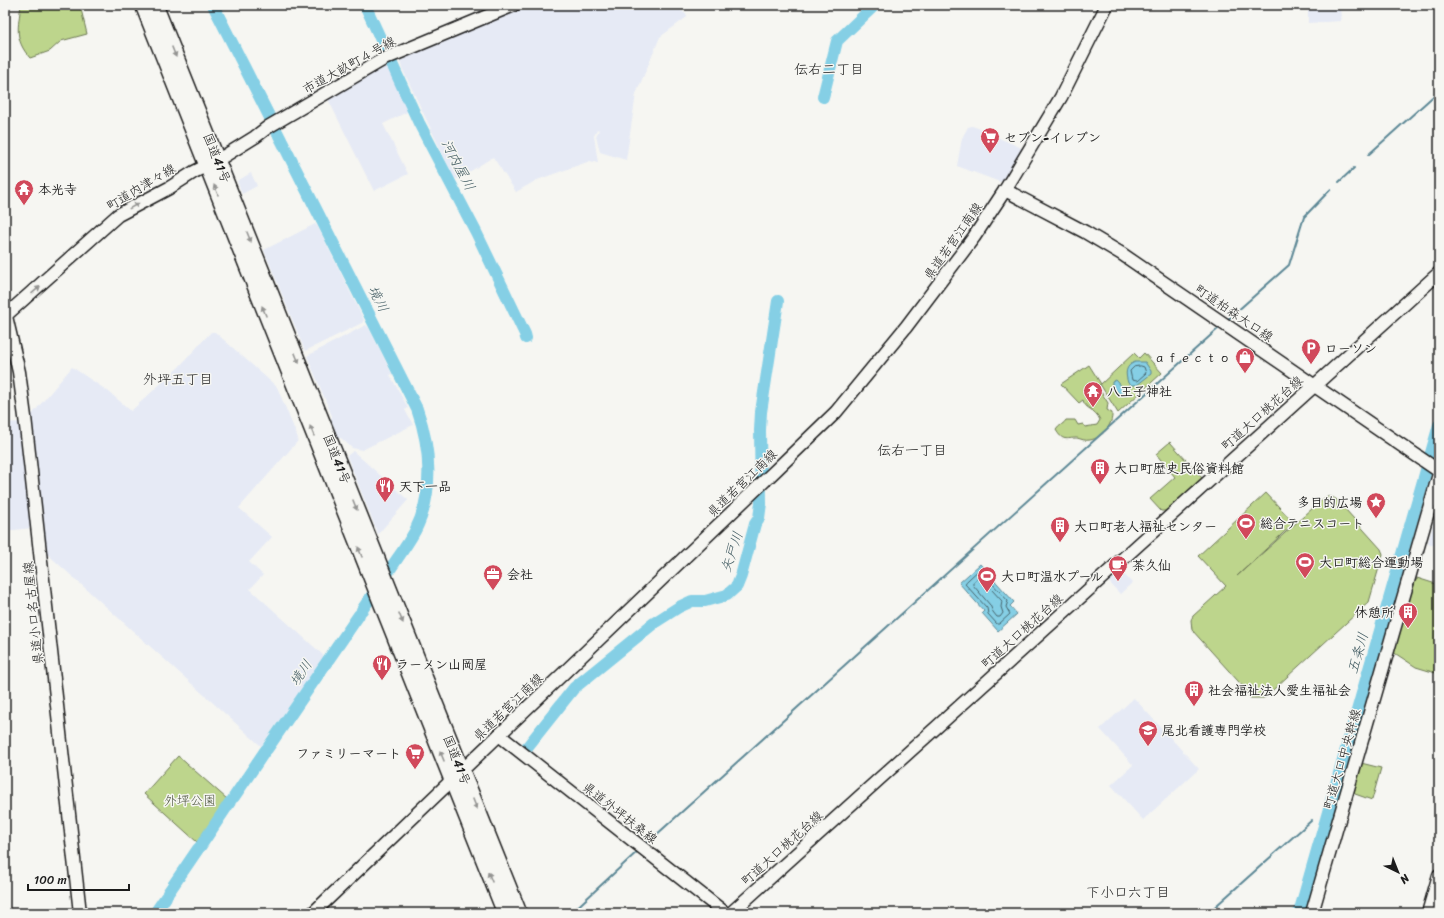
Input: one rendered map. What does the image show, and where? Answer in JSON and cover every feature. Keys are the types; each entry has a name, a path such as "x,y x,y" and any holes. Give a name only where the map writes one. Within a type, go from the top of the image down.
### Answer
{"highway":[{"name":"国道41号","path":"142,5 212,163"},
{"name":"国道41号","path":"155,5 212,163 456,775 505,913"},
{"name":"国道41号","path":"456,775 519,913"}],"street":[{"name":"市道大畝町４号線","path":"271,126 384,59 514,5"},
{"name":"県道若宮江南線","path":"313,913 836,412 947,275 1005,190 1061,98 1106,5"},
{"name":"町道内津々線","path":"5,315 118,215 212,163 271,126"},
{"name":"町道柏森大口線","path":"1005,190 1085,232 1122,254 1437,470"},
{"name":"町道大口桃花台線","path":"731,913 1439,272"},
{"name":"県道小口名古屋線","path":"5,315 19,372 25,417 80,913"},
{"name":"町道大口中央幹線","path":"1312,913 1437,470"},
{"name":"県道外坪扶桑線","path":"499,735 725,913"},
{"path":"1428,913 1439,875"}],"shaded area":[{"path":"524,5 674,5 687,15 687,17 660,37 636,94 626,160 600,152 596,136 599,130 597,129 594,136 598,163 590,161 537,180 516,192 493,157 458,179 454,178 402,68 399,58"},
{"path":"1308,5 1340,5 1341,21 1308,23"},
{"path":"389,61 411,110 383,124 408,174 374,191 327,97"},
{"name":"セブン-イレブン","path":"972,126 987,131 1024,149 1005,180 1000,182 957,166 962,138 968,127"},
{"path":"251,173 257,186 242,194 237,181"},
{"path":"315,224 318,227 364,320 362,323 305,351 264,250"},
{"path":"366,325 369,328 392,374 390,375 408,408 405,410 413,425 362,450 352,448 341,438 338,438 331,420 332,416 307,356"},
{"path":"211,332 215,332 277,387 298,438 297,442 239,508 272,537 249,562 263,575 250,589 323,655 323,657 261,746 45,552 29,418 72,367 109,392 131,411 179,367"},
{"path":"21,422 32,528 5,531 5,477 7,476 5,461 5,423"},
{"name":"天下一品","path":"353,451 408,500 378,534 347,456"},
{"path":"1439,505 1439,547 1428,543"},
{"path":"1119,572 1122,572 1132,583 1120,594 1109,582"},
{"name":"尾北看護専門学校","path":"1134,698 1199,769 1143,820 1111,785 1133,765 1100,729"}],"green space":[{"path":"21,5 80,5 87,34 61,41 50,51 30,58 21,45 19,39 18,27"},
{"path":"1134,353 1139,358 1144,353 1162,373 1118,413 1100,384 1091,393 1101,392 1108,403 1107,410 1112,413 1109,426 1099,437 1094,439 1085,440 1077,438 1063,438 1056,430 1066,420 1075,420 1078,425 1083,424 1085,427 1097,425 1100,420 1096,413 1086,406 1083,400 1079,403 1061,384 1089,365 1101,384"},
{"path":"1170,442 1203,479 1166,511 1161,511 1150,499 1175,477 1156,454"},
{"name":"大口町総合運動場","path":"1266,493 1294,523 1237,576 1323,499 1329,497 1337,500 1381,549 1383,554 1369,602 1264,698 1250,698 1246,692 1247,691 1192,630 1191,620 1193,616 1226,586 1198,556"},
{"path":"1417,578 1439,585 1439,674 1416,667 1393,652 1413,579 1417,580"},
{"name":"外坪公園","path":"178,756 227,799 197,842 144,794"},
{"path":"1361,763 1381,768 1372,800 1355,794 1353,791"}],"water":[{"path":"1135,362 1145,362 1151,371 1151,374 1137,385 1130,385 1128,383 1126,373 1129,366"},
{"path":"1116,380 1128,393 1126,396 1120,394 1112,388 1112,382"},
{"name":"大口町温水プール","path":"980,564 1014,602 1010,606 1017,614 998,631 982,613 984,611 959,583"}],"waterway":[{"name":"境川","path":"213,5 417,409 422,424 428,455 428,486 421,517 408,543 362,610"},
{"name":"河内屋川","path":"365,5 419,123 476,232 526,338"},
{"name":"矢戸川","path":"823,97 837,41 875,5"},
{"path":"1368,155 1439,91"},
{"path":"1339,182 1354,168"},
{"path":"1226,321 1289,265 1304,217 1331,189"},
{"name":"矢戸川","path":"524,751 574,688 654,623 679,607 692,601 705,601 727,595 737,586 755,524 759,518 761,503 761,412 778,301"},
{"path":"645,845 1220,327"},
{"name":"五条川","path":"1299,913 1439,425"},
{"name":"境川","path":"267,749 359,615"},
{"name":"境川","path":"234,797 265,751"},
{"name":"境川","path":"200,847 230,802"},
{"path":"1208,913 1312,820"},
{"name":"境川","path":"168,893 198,849"},
{"path":"571,913 639,850"},
{"name":"境川","path":"155,913 166,897"}],"place":[{"name":"セブン-イレブン","path":"990,154"},
{"name":"本光寺","path":"24,206"},
{"name":"ローソン","path":"1311,365"},
{"name":"ａｆｅｃｔｏ","path":"1245,374"},
{"name":"八王子神社","path":"1093,408"},
{"name":"大口町歴史民俗資料館","path":"1100,485"},
{"name":"天下一品","path":"385,503"},
{"name":"多目的広場","path":"1376,519"},
{"name":"総合テニスコート","path":"1246,540"},
{"name":"大口町老人福祉センター","path":"1060,543"},
{"name":"大口町総合運動場","path":"1305,579"},
{"name":"茶久仙","path":"1118,582"},
{"name":"会社","path":"493,591"},
{"name":"大口町温水プール","path":"987,593"},
{"name":"休憩所","path":"1408,629"},
{"name":"ラーメン山岡屋","path":"382,681"},
{"name":"社会福祉法人愛生福祉会","path":"1194,707"},
{"name":"尾北看護専門学校","path":"1148,747"},
{"name":"ファミリーマート","path":"415,770"}],"district":[{"name":"伝右二丁目","path":"829,69"},
{"name":"外坪五丁目","path":"178,379"},
{"name":"伝右一丁目","path":"912,450"},
{"name":"下小口六丁目","path":"1128,892"}]}
